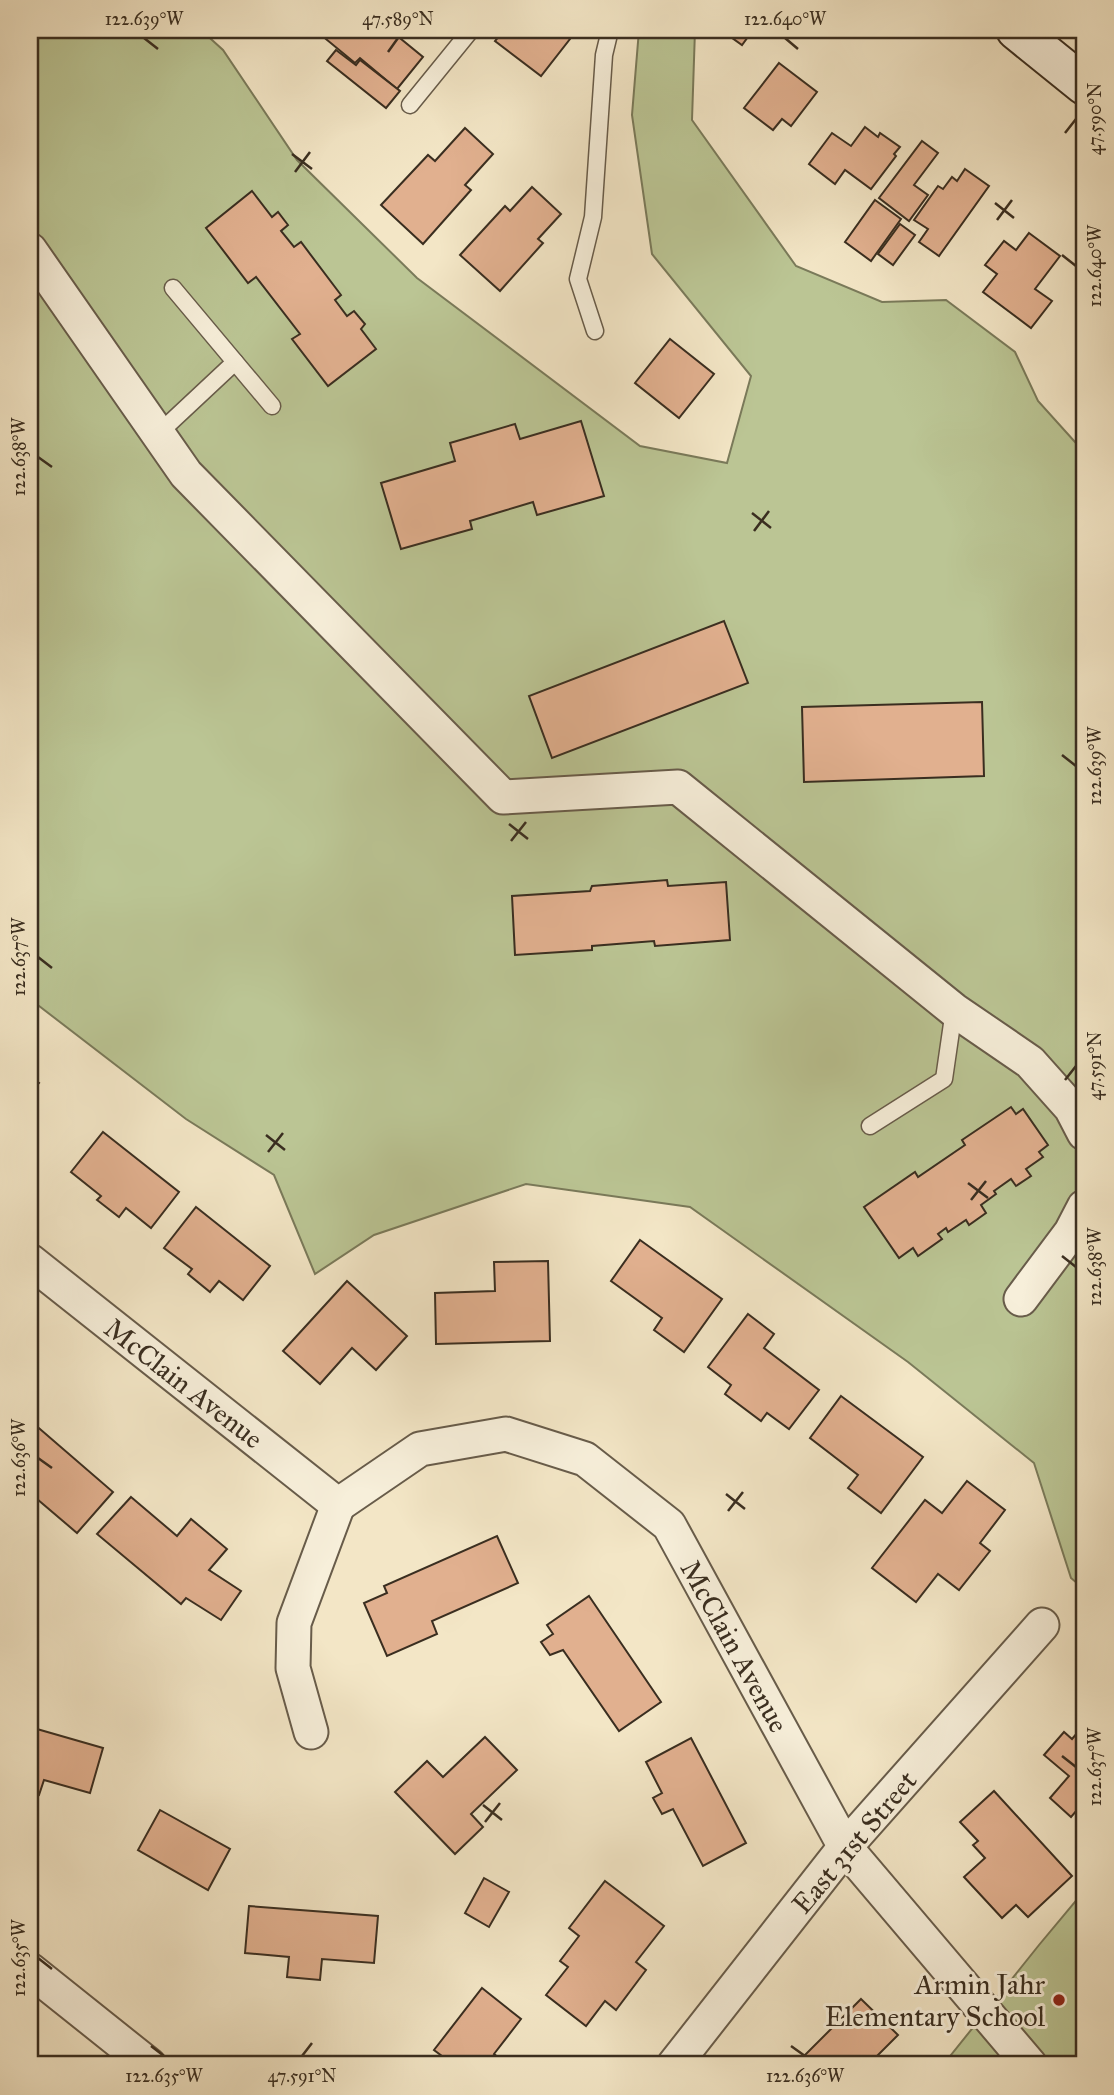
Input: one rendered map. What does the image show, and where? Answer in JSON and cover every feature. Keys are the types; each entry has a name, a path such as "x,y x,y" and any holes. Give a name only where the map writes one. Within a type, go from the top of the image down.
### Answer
{"main road":[{"path":"1016,30 1084,85"}],"street":[{"path":"30,250 186,474 503,797 678,787 954,1010 1030,1062 1071,1108 1084,1133"},
{"path":"1021,1299 1072,1232 1084,1207"},
{"name":"McClain Avenue","path":"30,1261 338,1505 420,1449 506,1434 585,1459 669,1525 845,1847 1030,2065"},
{"path":"311,1732 292,1668 294,1623 338,1505"},
{"name":"East 31st Street","path":"674,2065 845,1847 1042,1625"},
{"path":"30,1970 149,2065"}],"lane":[{"path":"410,105 471,30"},
{"path":"595,331 578,279 593,217 604,55 610,30"},
{"path":"173,288 272,406"},
{"path":"158,434 236,362"},
{"path":"870,1126 944,1079 954,1010"}],"green space":[{"path":"30,30 201,30 223,50 297,160 417,278 640,446 727,463 751,376 652,254 632,115 639,30 695,30 692,120 796,266 882,302 946,300 1015,352 1038,401 1084,452 1084,1589 1071,1578 1034,1463 908,1362 690,1207 526,1184 374,1235 315,1274 274,1175 186,1119 30,999"},
{"path":"1084,1891 1084,2065 943,2065 1039,1945"}],"building":[{"path":"315,30 390,30 423,57 397,89 360,58 355,63"},
{"path":"504,30 577,30 541,76 495,41"},
{"path":"721,30 753,30 742,45"},
{"path":"336,50 356,65 360,60 400,91 386,108 327,61"},
{"path":"779,63 817,92 791,126 782,119 773,130 744,108"},
{"path":"865,127 878,137 880,133 900,147 871,189 845,170 835,184 809,164 832,133 851,146"},
{"path":"465,128 493,154 465,185 471,190 423,244 381,205 428,155 435,161"},
{"path":"922,141 938,153 914,185 928,195 909,221 879,198"},
{"path":"965,169 989,186 939,256 919,242 928,229 914,220 938,186 943,189 952,177 957,181"},
{"path":"532,187 561,214 538,239 543,243 500,291 460,255 505,206 510,211"},
{"path":"252,191 272,217 278,212 288,225 281,231 294,247 301,242 341,295 335,300 347,316 354,311 365,324 361,329 376,349 328,386 292,339 300,334 256,277 248,283 206,228"},
{"path":"875,200 901,219 871,261 845,242"},
{"path":"900,224 915,235 893,265 878,254"},
{"path":"1029,233 1060,256 1035,289 1052,301 1031,328 983,292 997,274 985,265 1004,241 1016,250"},
{"path":"670,339 714,374 679,418 635,383"},
{"path":"581,421 604,496 537,515 533,502 470,521 472,529 401,549 381,483 455,461 450,443 515,424 520,439"},
{"path":"724,621 748,683 552,758 529,696"},
{"path":"982,702 984,776 804,782 802,707"},
{"path":"667,880 668,886 726,882 730,940 655,946 654,941 592,946 592,950 515,955 512,896 590,891 592,886"},
{"path":"30,1076 39,1083 30,1094"},
{"path":"1011,1107 1016,1114 1023,1109 1048,1145 1039,1152 1043,1157 1026,1169 1031,1176 1016,1186 1011,1179 994,1191 996,1194 981,1205 986,1213 969,1225 966,1220 948,1232 946,1228 938,1234 942,1239 918,1256 913,1248 899,1258 864,1207 915,1172 918,1177 965,1145 962,1140"},
{"path":"103,1132 179,1192 151,1228 126,1208 119,1217 97,1200 101,1196 71,1172"},
{"path":"196,1207 270,1266 243,1300 219,1281 210,1292 188,1274 192,1269 164,1248"},
{"path":"640,1240 722,1299 684,1352 654,1330 662,1318 611,1281"},
{"path":"548,1261 550,1341 436,1344 435,1293 495,1291 494,1262"},
{"path":"347,1281 407,1336 376,1370 352,1348 320,1384 283,1351"},
{"path":"748,1314 774,1334 764,1348 819,1390 789,1429 767,1413 761,1421 725,1394 731,1385 708,1367"},
{"path":"841,1396 923,1457 881,1513 848,1488 858,1475 810,1438"},
{"path":"33,1423 113,1492 77,1533 30,1493 30,1427"},
{"path":"967,1481 1005,1510 980,1543 990,1551 959,1590 938,1574 916,1602 872,1568 925,1500 942,1513"},
{"path":"131,1497 177,1536 191,1519 227,1549 209,1570 241,1591 221,1620 186,1598 181,1604 97,1534"},
{"path":"497,1536 518,1583 432,1621 437,1634 387,1656 364,1603 387,1593 384,1586"},
{"path":"589,1596 661,1702 619,1731 563,1650 550,1655 541,1642 553,1634 547,1625"},
{"path":"1084,1725 1084,1802 1071,1817 1050,1798 1069,1776 1044,1755 1064,1732 1072,1739"},
{"path":"30,1727 103,1748 90,1793 44,1780 39,1795 30,1792"},
{"path":"485,1737 517,1770 471,1814 483,1827 455,1854 395,1792 427,1761 443,1777"},
{"path":"691,1738 746,1843 703,1866 673,1809 662,1814 653,1798 662,1793 646,1762"},
{"path":"994,1791 1072,1876 1028,1917 1016,1905 1002,1918 964,1877 985,1858 973,1845 978,1841 960,1822"},
{"path":"160,1810 230,1849 208,1890 138,1850"},
{"path":"484,1878 509,1892 489,1927 465,1913"},
{"path":"605,1881 664,1926 636,1962 646,1970 616,2010 605,2001 586,2026 546,1995 568,1967 560,1961 579,1936 569,1928"},
{"path":"249,1906 378,1916 374,1963 322,1959 320,1980 287,1977 289,1957 245,1953"},
{"path":"482,1988 521,2019 494,2054 508,2065 454,2065 434,2050"},
{"path":"861,1999 898,2035 868,2065 810,2065 802,2058"}],"place":[{"name":"Armin Jahr Elementary School","path":"1059,2000"}]}
